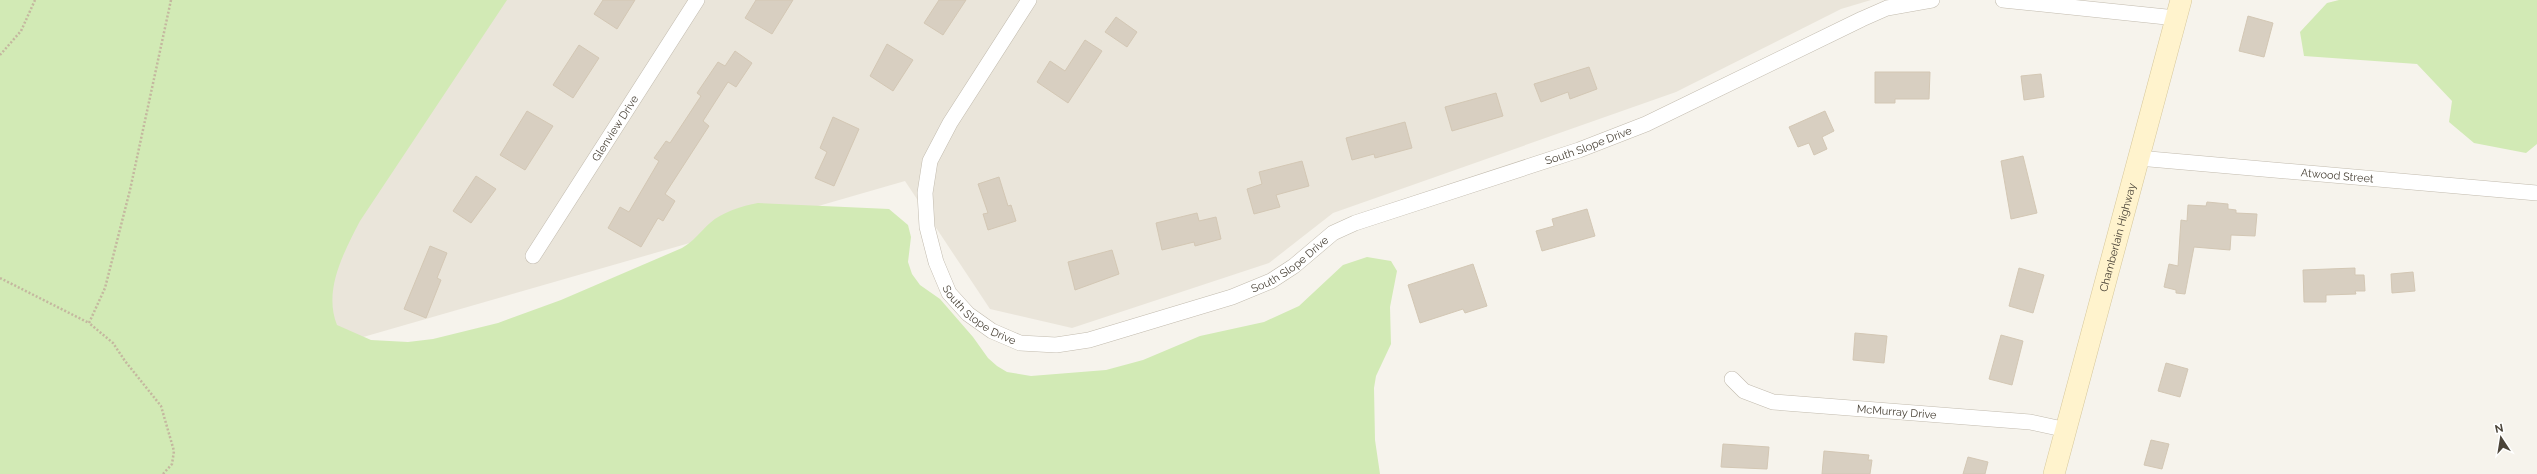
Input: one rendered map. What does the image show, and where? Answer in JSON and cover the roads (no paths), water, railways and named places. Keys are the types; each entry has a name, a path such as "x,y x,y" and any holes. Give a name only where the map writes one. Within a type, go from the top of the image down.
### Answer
{"main road":[{"name":"Chamberlain Highway","path":"2054,474 2067,430 2178,9"}],"street":[{"name":"Glenview Drive","path":"533,256 697,0"},
{"name":"South Slope Drive","path":"1029,0 950,123 930,161 925,193 927,227 936,262 949,293 968,314 992,331 1020,343 1056,345 1089,340 1232,297 1272,281 1294,266 1333,233 1355,223 1594,144 1694,102 1862,19 1894,6 1932,0"},
{"path":"2003,0 2178,9"},
{"name":"Atwood Street","path":"2138,158 2537,193"},
{"name":"McMurray Drive","path":"1732,379 1744,390 1773,402 2030,422 2067,430"}]}
